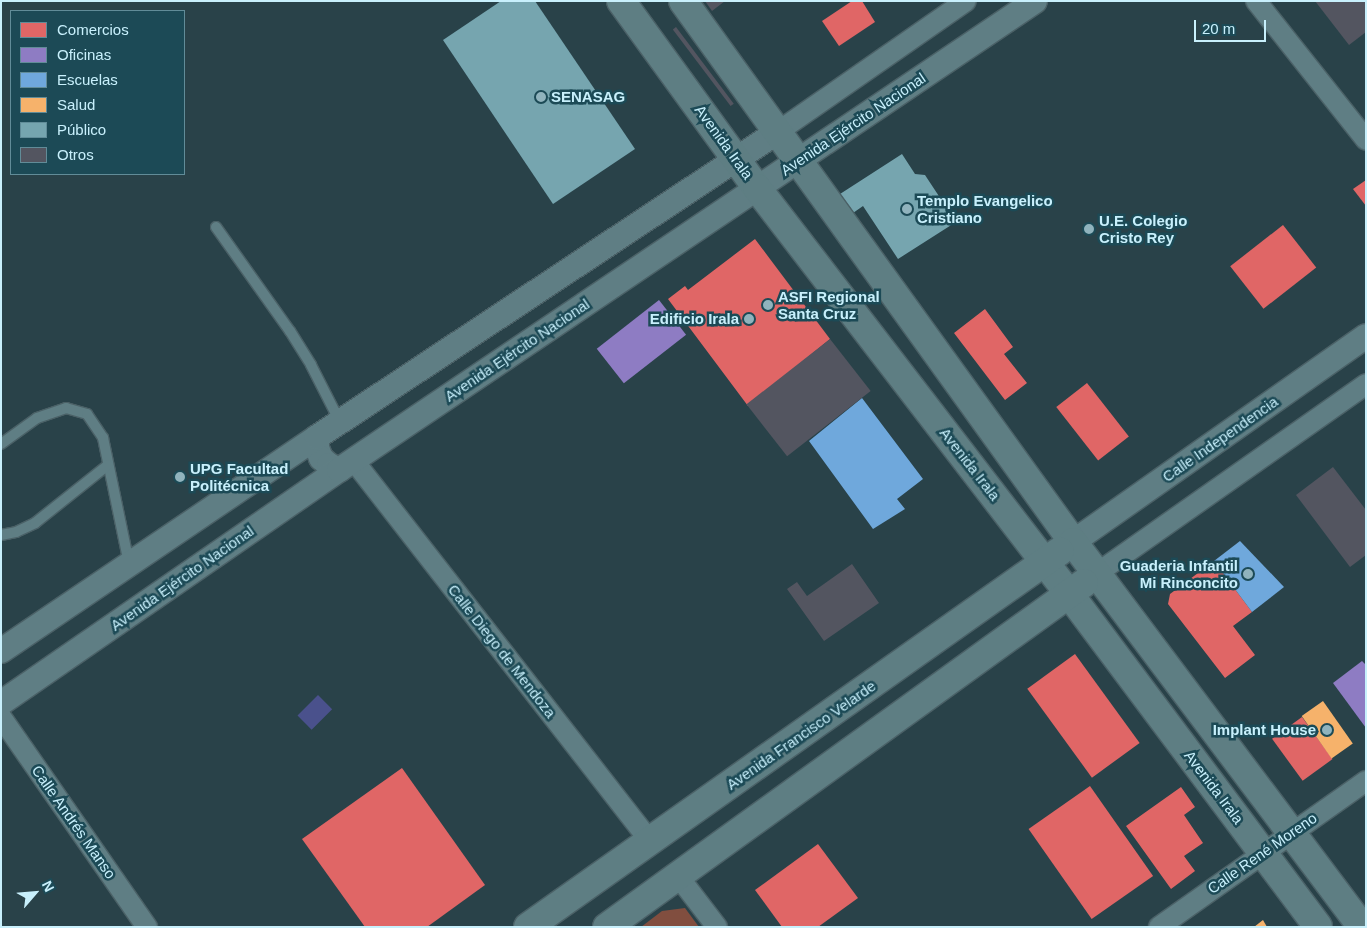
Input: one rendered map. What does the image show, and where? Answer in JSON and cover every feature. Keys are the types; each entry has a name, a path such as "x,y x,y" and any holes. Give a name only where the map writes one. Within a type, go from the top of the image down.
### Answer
{"main road":[{"name":"Avenida Irala","path":"621,1 757,188 1045,562 1318,927"},
{"path":"683,1 776,133 1096,574 1362,927"},
{"name":"Avenida Francisco Velarde","path":"528,927 1073,542"},
{"path":"607,927 1070,595 1096,574"},
{"path":"674,839 681,845 685,853 678,876 654,877 647,871 643,864 650,841 674,839"}],"street":[{"path":"1,651 317,437 776,133 966,1"},
{"name":"Avenida Ejército Nacional","path":"2,704 355,460 1035,1"},
{"path":"1256,1 1366,140"},
{"name":"Calle Independencia","path":"1073,542 1366,336"},
{"path":"1096,574 1366,384"},
{"path":"317,437 317,448 321,458 329,466 355,460 372,437 368,427 361,419 345,419"},
{"name":"Calle Diego de Mendoza","path":"355,460 650,841"},
{"name":"Calle Andrés Manso","path":"2,704 147,927"},
{"name":"Calle René Moreno","path":"1159,927 1291,832 1366,781"},
{"path":"678,876 717,927"}],"lane":[{"path":"216,227 290,331 345,419"},
{"path":"1,444 37,418 66,408 87,414 103,438 129,564"},
{"path":"1,535 16,532 35,523 108,465"}],"shaded area":[{"path":"685,908 699,927 641,927 662,911"}],"water":[{"path":"318,695 332,709 312,730 297,716"}],"building: Comercios":[{"path":"852,1 862,1 875,22 839,46 822,21"},
{"path":"1366,180 1366,206 1353,189"},
{"path":"1283,225 1316,268 1263,309 1230,266"},
{"name":"Edificio Irala","path":"755,239 830,339 748,406 668,299 685,286 688,290"},
{"path":"985,309 1013,347 1004,354 1027,383 1005,400 954,333"},
{"path":"1087,383 1129,437 1098,461 1056,407"},
{"path":"1214,561 1252,612 1233,626 1255,655 1225,678 1168,604 1170,594"},
{"path":"1075,654 1140,743 1092,778 1027,689"},
{"path":"1302,717 1333,759 1303,781 1272,739"},
{"path":"402,768 485,885 427,927 365,927 302,839"},
{"path":"1090,786 1153,876 1092,919 1029,829"},
{"path":"1181,787 1195,807 1184,815 1203,843 1184,856 1195,871 1171,889 1126,826"},
{"path":"818,844 858,898 818,927 782,927 755,890"}],"building: Oficinas":[{"path":"659,300 686,335 624,383 597,349"},
{"path":"1362,661 1366,665 1366,728 1333,683"}],"building: Escuelas":[{"path":"862,398 923,479 897,499 905,509 873,529 809,441"},
{"name":"Guaderia Infantil Mi Rinconcito","path":"1240,541 1284,587 1252,612 1214,561"}],"building: Salud":[{"name":"Implant House","path":"1323,701 1353,744 1332,759 1302,716"},
{"path":"1263,920 1267,927 1254,927"}],"building: Público":[{"path":"501,1 535,1 635,149 553,204 443,40"},
{"name":"Templo Evangelico Cristiano","path":"902,154 915,174 925,175 956,222 898,259 863,206 853,213 840,194"}],"building: Otros":[{"path":"705,1 725,1 712,11"},
{"path":"1315,1 1366,1 1366,32 1349,45"},
{"path":"676,27 734,104 731,106 673,29"},
{"path":"830,339 871,391 787,456 746,404"},
{"path":"1333,467 1366,510 1366,555 1350,567 1296,495"},
{"path":"852,564 879,603 824,641 787,589 797,582 807,596"}],"place":[{"name":"SENASAG","path":"541,97"},
{"name":"Templo Evangelico Cristiano","path":"907,209"},
{"name":"U.E. Colegio Cristo Rey","path":"1089,229"},
{"name":"ASFI Regional Santa Cruz","path":"768,305"},
{"name":"Edificio Irala","path":"749,319"},
{"name":"UPG Facultad Politécnica","path":"180,477"},
{"name":"Guaderia Infantil Mi Rinconcito","path":"1248,574"},
{"name":"Implant House","path":"1327,730"}]}
